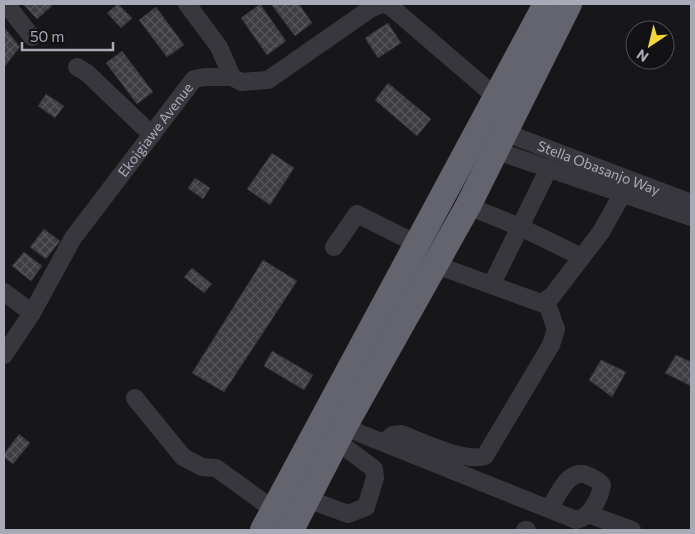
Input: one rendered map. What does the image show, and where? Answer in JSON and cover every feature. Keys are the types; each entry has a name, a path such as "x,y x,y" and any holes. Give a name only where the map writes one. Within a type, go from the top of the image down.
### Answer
{"highway":[{"path":"268,520 546,4"},
{"path":"291,530 340,434 436,265 502,142 569,4"}],"street":[{"path":"6,4 32,37"},
{"path":"188,4 219,47 232,77"},
{"name":"Ekoigiawe Avenue","path":"4,355 32,313 73,238 194,80 205,77 232,77 241,82 268,80 370,9 382,4 390,6 496,98"},
{"path":"77,67 87,73 152,136"},
{"path":"502,142 549,168 691,217"},
{"name":"Stella Obasanjo Way","path":"502,142 691,203"},
{"path":"492,284 549,168"},
{"path":"436,265 541,303 546,301 602,232 623,193"},
{"path":"468,206 520,227 582,258"},
{"path":"334,247 357,214 417,244"},
{"path":"4,292 32,313"},
{"path":"384,442 393,435 402,434 465,457 478,459 485,456 551,345 556,329 546,301"},
{"path":"135,398 183,458 202,468 216,468 268,520"},
{"path":"340,434 384,442 550,507 578,522 632,530"},
{"path":"307,499 348,514 366,507 375,478 374,469 340,434"},
{"path":"550,507 569,478 576,474 582,473 599,481 602,485 601,491 578,522"}],"building":[{"path":"23,4 50,4 52,6 37,19"},
{"path":"118,4 132,18 121,28 107,13"},
{"path":"260,4 286,41 267,55 241,18"},
{"path":"271,4 299,4 312,23 295,36"},
{"path":"156,7 184,45 167,57 139,20"},
{"path":"388,23 401,43 378,58 365,38"},
{"path":"4,27 20,47 4,67"},
{"path":"122,51 153,92 137,104 106,63"},
{"path":"388,83 431,119 417,136 375,100"},
{"path":"46,94 64,106 55,118 38,106"},
{"path":"272,153 294,168 270,205 247,189"},
{"path":"195,178 210,188 203,199 188,188"},
{"path":"44,229 60,241 46,259 30,247"},
{"path":"24,252 42,266 31,281 12,266"},
{"path":"263,260 297,281 224,392 192,373"},
{"path":"192,268 212,284 204,293 184,277"},
{"path":"272,351 313,375 304,390 264,366"},
{"path":"676,355 691,362 691,386 665,373"},
{"path":"601,360 626,372 612,397 589,380"},
{"path":"19,434 30,443 13,464 4,457 4,454"}]}
